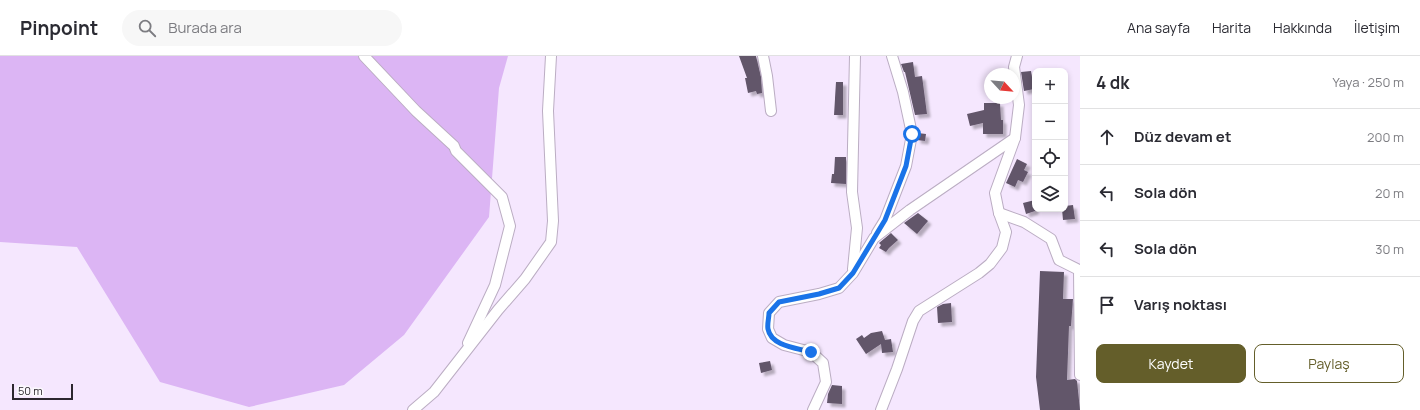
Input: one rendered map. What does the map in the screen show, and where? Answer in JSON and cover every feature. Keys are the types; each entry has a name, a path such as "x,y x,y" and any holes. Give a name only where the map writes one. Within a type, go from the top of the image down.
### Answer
{"street":[{"path":"364,56 416,111 454,146 456,151 502,197 510,226 496,285 460,359"},
{"path":"413,410 434,392 498,310 525,279 550,242 553,221 548,111 551,56"},
{"path":"762,56 767,76 771,111"},
{"path":"853,273 857,228 852,192 855,56"},
{"path":"813,410 826,382 823,363 811,352 784,345 772,338 768,329 769,313 779,302 819,294 839,288 853,273 885,220 906,166 912,134 903,92 892,56"},
{"path":"881,410 913,321 919,311 979,274 990,264 1002,248 1006,232 999,213 995,192 1015,138 1019,105 1014,67 1017,56"},
{"path":"874,238 910,210 1015,138"},
{"path":"999,213 1024,222 1051,239 1059,260 1079,270 1080,375"}],"shaded area":[{"path":"0,56 508,56 499,88 489,217 404,335 344,385 249,407 160,382 77,247 0,242"}],"building":[{"path":"739,56 756,56 761,77 762,93 757,94 756,91 748,93 745,78 747,78"},
{"path":"913,62 915,77 922,76 927,114 915,115 905,72 901,64"},
{"path":"1031,71 1032,89 1024,91 1021,72"},
{"path":"836,82 843,82 843,115 834,115"},
{"path":"984,104 1000,104 1001,120 1003,120 1003,134 983,134 983,123 970,126 967,114 984,110"},
{"path":"918,133 926,134 925,141 917,140"},
{"path":"835,157 846,157 846,184 831,183 832,174 834,174"},
{"path":"1017,159 1027,164 1024,170 1028,172 1023,182 1018,180 1015,187 1006,183"},
{"path":"1032,201 1032,212 1026,214 1023,203"},
{"path":"1073,205 1075,219 1063,220 1062,212 1068,212 1068,206"},
{"path":"918,213 928,221 917,234 904,223"},
{"path":"891,233 898,240 886,252 879,248 881,245 879,243"},
{"path":"1040,271 1064,272 1063,299 1073,299 1071,326 1069,326 1067,380 1075,379 1077,381 1080,410 1040,410 1036,377"},
{"path":"951,303 952,322 938,323 937,307 943,304"},
{"path":"882,331 885,340 891,339 893,352 882,353 881,344 866,354 856,339 862,335 864,338 871,333"},
{"path":"770,361 772,370 761,373 759,363"},
{"path":"832,385 842,386 842,404 827,403 828,394"}],"route":[{"path":"811,352 784,345 772,338 768,329 769,313 779,302 819,294 839,288 853,273 885,220 906,166 912,134"}]}
